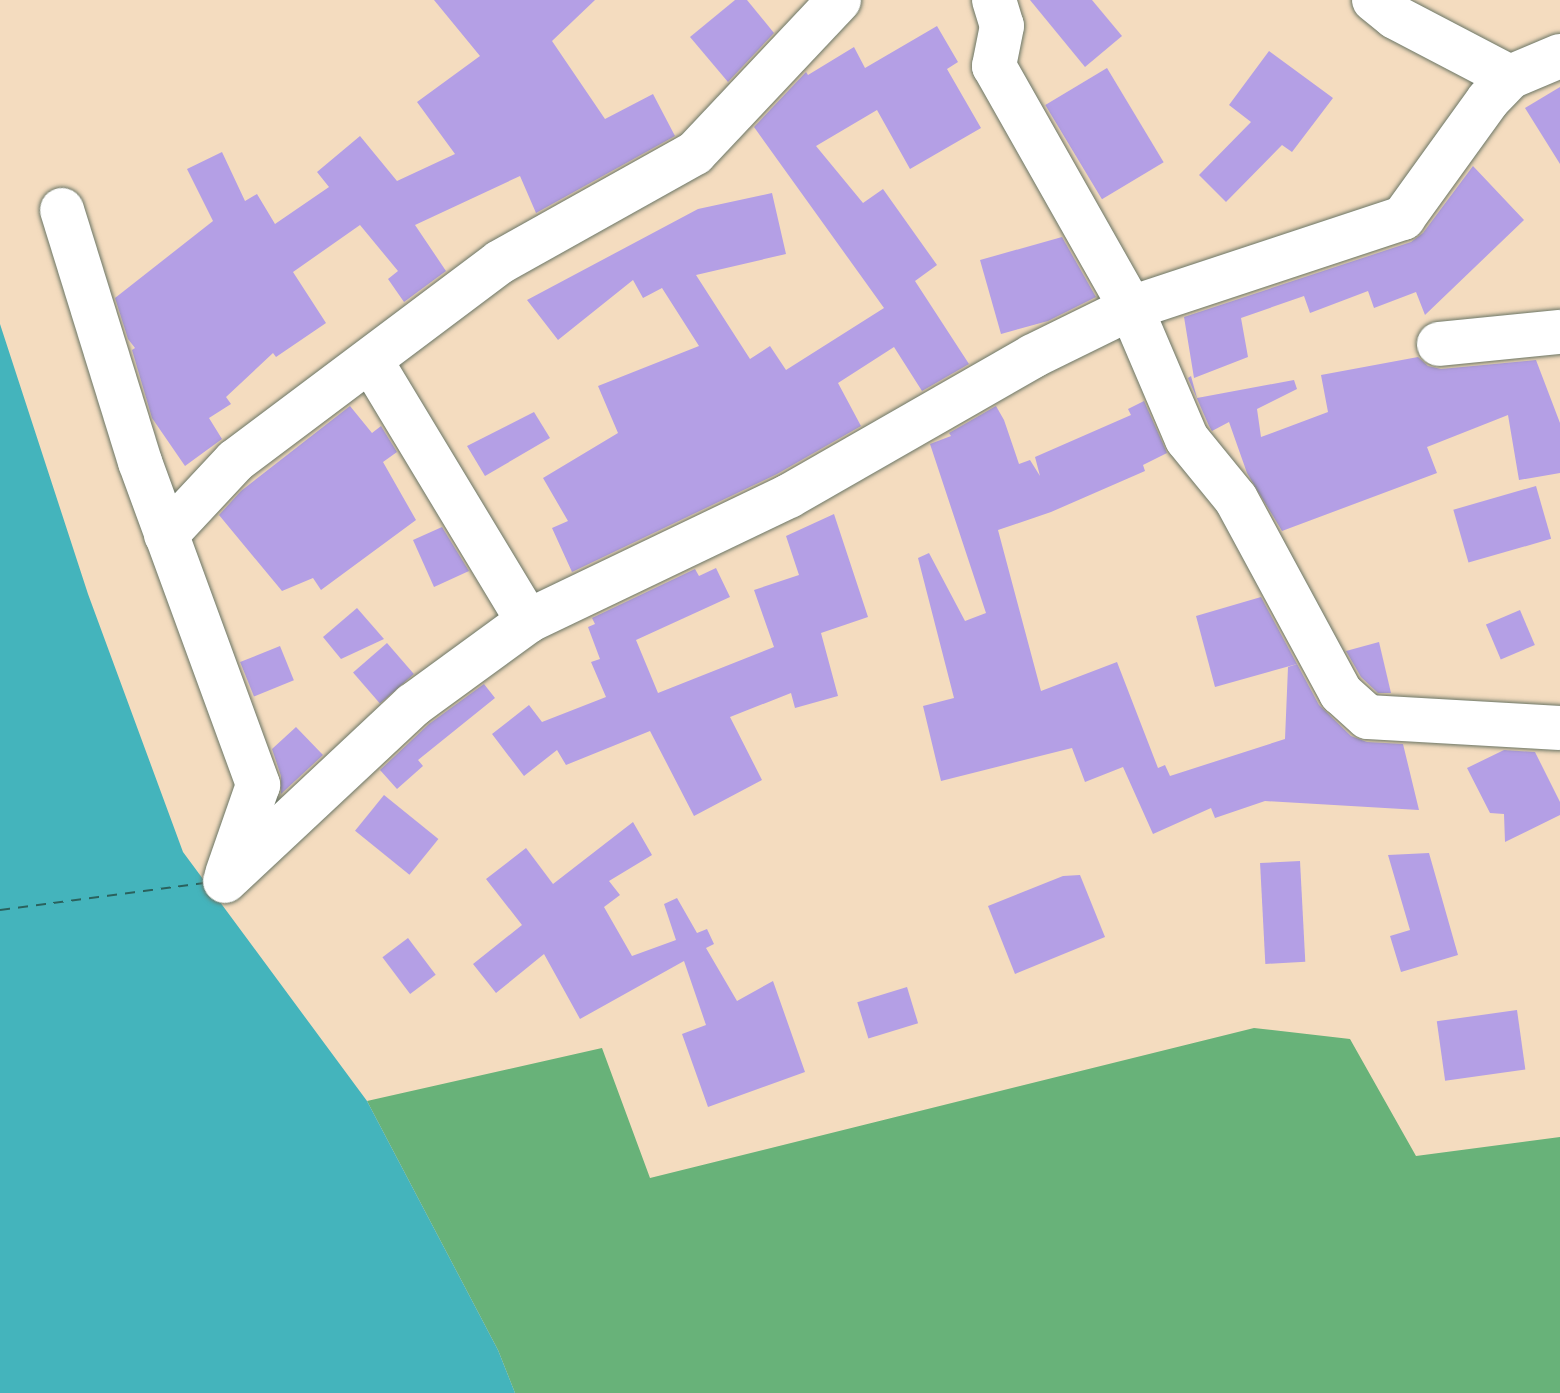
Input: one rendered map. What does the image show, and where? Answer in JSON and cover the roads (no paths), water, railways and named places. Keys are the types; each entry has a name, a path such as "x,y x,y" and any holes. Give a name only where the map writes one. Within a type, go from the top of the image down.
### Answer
{"street":[{"path":"166,535 235,461 500,262 695,153 839,0"},
{"path":"994,0 1002,26 994,66 1131,308 1187,439 1236,499 1341,693 1368,717 1560,728"},
{"path":"1374,0 1395,17 1510,77"},
{"path":"62,210 166,535 258,785 225,881 413,705 528,621 789,496 1033,356 1131,308 1403,218 1488,100 1510,77 1560,56"},
{"path":"1439,344 1560,332"},
{"path":"371,361 528,621"}],"water":[{"path":"0,324 88,594 183,852 367,1101 498,1350 515,1393 0,1393"}]}
